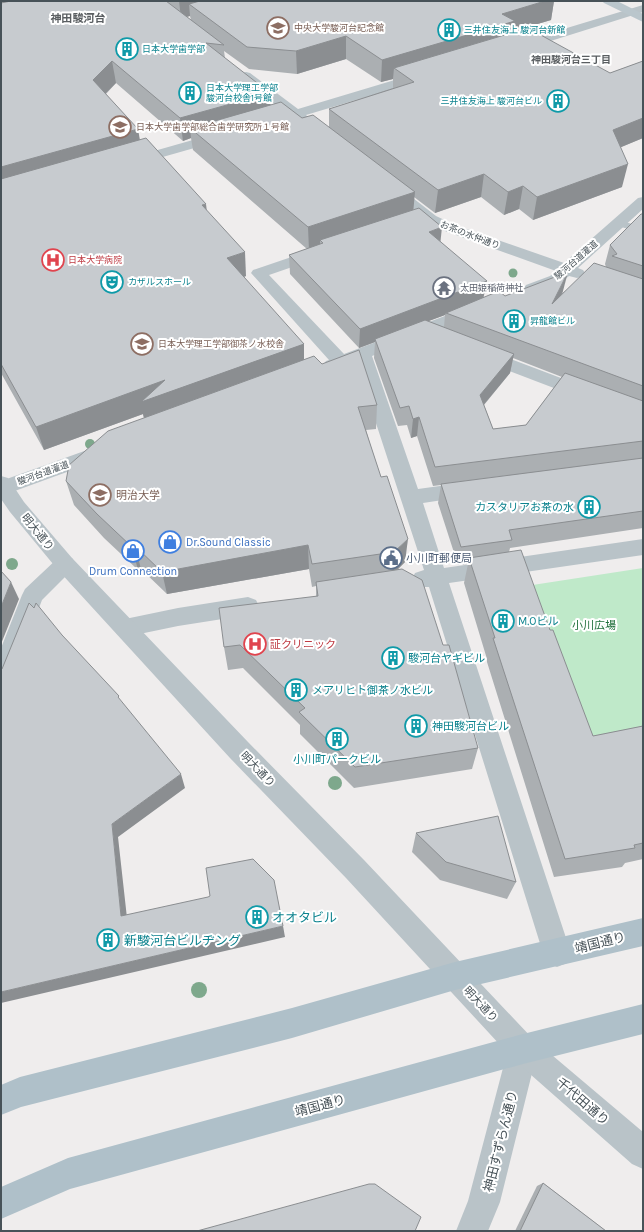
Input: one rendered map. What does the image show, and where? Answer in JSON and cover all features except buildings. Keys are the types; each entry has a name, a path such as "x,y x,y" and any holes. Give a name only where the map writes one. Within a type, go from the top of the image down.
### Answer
{"main road":[{"path":"608,1 632,7 643,5"},
{"path":"632,7 643,19"},
{"name":"靖国通り","path":"1,1100 20,1092 285,1024 455,976 643,932"},
{"name":"靖国通り","path":"1,1203 68,1174 523,1049 643,1019"}],"street":[{"path":"508,50 632,7 643,8"},
{"path":"238,69 313,127"},
{"path":"251,128 432,73"},
{"path":"115,167 236,132"},
{"name":"お茶の水仲通り","path":"379,179 427,216 450,228 593,278"},
{"name":"駿河台道灌道","path":"519,294 556,279 643,201"},
{"path":"409,222 427,216"},
{"path":"334,248 259,273 341,362"},
{"path":"319,370 423,332 489,305"},
{"path":"423,332 441,339"},
{"path":"471,350 643,416"},
{"path":"362,354 411,497 557,953"},
{"name":"駿河台道灌道","path":"2,487 118,445"},
{"path":"411,497 488,486"},
{"name":"明大通り","path":"2,487 65,564 239,750 355,869 523,1049"},
{"path":"405,582 643,547"},
{"path":"1,677 33,595 65,564"},
{"path":"125,628 178,617 264,604"},
{"name":"千代田通り","path":"523,1049 643,1153"},
{"name":"神田すずらん通り","path":"472,1231 484,1202 523,1049"}],"lane":[{"path":"618,223 643,230"}],"green space":[{"name":"小川広場","path":"643,568 643,729 587,740 526,586"}],"place":[{"name":"中央大学駿河台記念館","path":"278,28"},
{"name":"三井住友海上 駿河台新館","path":"449,30"},
{"name":"日本大学歯学部","path":"127,49"},
{"name":"日本大学理工学部 駿河台校舎1号館","path":"190,93"},
{"name":"三井住友海上 駿河台ビル","path":"558,101"},
{"name":"日本大学歯学部総合歯学研究所１号館","path":"120,127"},
{"name":"日本大学病院","path":"53,260"},
{"name":"カザルスホール","path":"112,282"},
{"name":"太田姫稲荷神社","path":"444,288"},
{"name":"昇龍館ビル","path":"514,321"},
{"name":"日本大学理工学部御茶ノ水校舎","path":"142,344"},
{"name":"明治大学","path":"100,495"},
{"name":"カスタリアお茶の水","path":"589,507"},
{"name":"Dr.Sound Classic","path":"170,542"},
{"name":"Drum Connection","path":"133,551"},
{"name":"小川町郵便局","path":"391,558"},
{"name":"M.Oビル","path":"503,621"},
{"name":"証クリニック","path":"255,644"},
{"name":"駿河台ヤギビル","path":"393,658"},
{"name":"メアリヒト御茶ノ水ビル","path":"296,690"},
{"name":"神田駿河台ビル","path":"416,726"},
{"name":"小川町パークビル","path":"337,739"},
{"name":"オオタビル","path":"257,917"},
{"name":"新駿河台ビルヂング","path":"108,940"}],"district":[{"name":"神田駿河台","path":"78,18"},
{"name":"神田駿河台三丁目","path":"571,59"}]}
